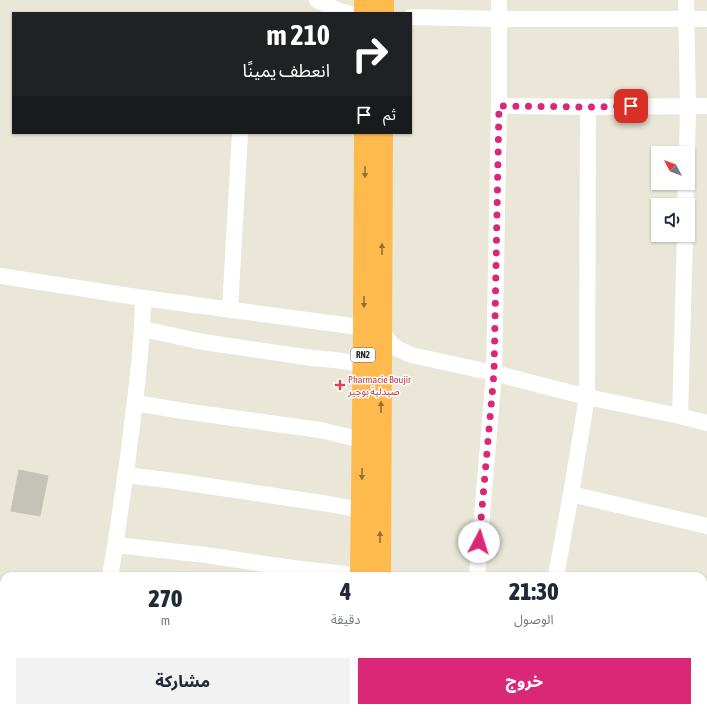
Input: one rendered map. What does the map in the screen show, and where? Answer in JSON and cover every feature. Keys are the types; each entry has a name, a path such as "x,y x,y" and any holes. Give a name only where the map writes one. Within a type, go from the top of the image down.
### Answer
{"highway":[{"path":"365,0 365,12"},
{"path":"383,0 383,12"},
{"name":"RN2","path":"365,134 373,329 380,572"},
{"name":"RN2","path":"361,572 363,364 373,329 382,134"}],"street":[{"path":"317,0 344,12"},
{"path":"477,572 494,373 499,106 498,0"},
{"path":"686,0 687,146"},
{"path":"412,17 498,19 707,18"},
{"path":"499,106 707,106"},
{"path":"557,572 587,397 588,107"},
{"path":"230,310 240,134"},
{"path":"680,416 685,242"},
{"path":"0,276 143,298 373,329 398,349 411,355 494,373 587,397 707,423"},
{"path":"115,572 116,544 135,403 143,330 143,298"},
{"path":"143,330 203,342 363,364"},
{"path":"135,403 320,430 362,440"},
{"path":"125,475 183,482 361,510"},
{"path":"571,494 707,526"},
{"path":"116,544 327,572"}],"building":[{"path":"19,470 48,476 40,516 11,511"}],"place":[{"name":"Pharmacie Boujir صيدلية بوجير","path":"340,385"}],"route":[{"path":"479,542 494,373 499,106 631,106"}]}
